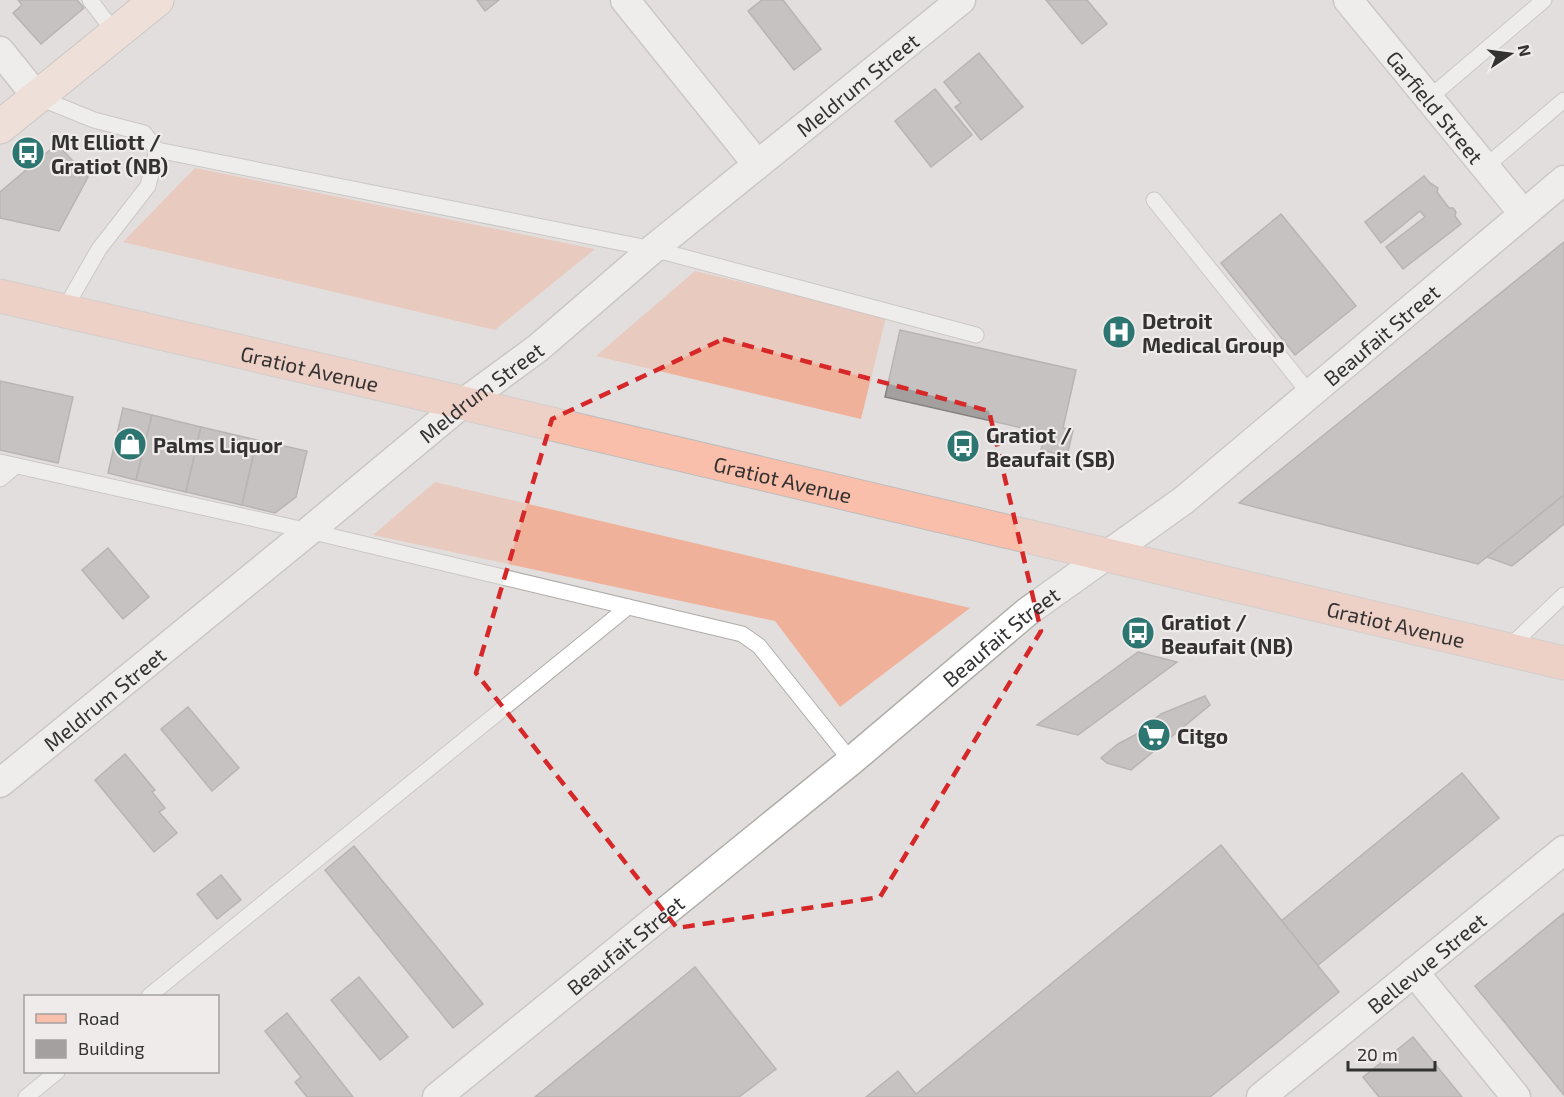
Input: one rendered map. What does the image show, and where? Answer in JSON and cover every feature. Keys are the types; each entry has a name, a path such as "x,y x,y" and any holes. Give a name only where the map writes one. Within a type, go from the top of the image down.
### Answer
{"main road":[{"path":"0,127 157,0"},
{"name":"Gratiot Avenue","path":"0,296 1564,663"}],"street":[{"path":"625,0 758,164"},
{"name":"Meldrum Street","path":"0,783 463,403 538,348 653,249 961,0"},
{"name":"Garfield Street","path":"1348,0 1523,213"},
{"path":"0,51 37,97"},
{"name":"Beaufait Street","path":"438,1097 851,761 1027,612 1184,500 1564,180"},
{"name":"Bellevue Street","path":"1261,1097 1564,849"},
{"path":"1414,972 1516,1097"}],"lane":[{"path":"90,0 115,33"},
{"path":"1428,99 1544,0"},
{"path":"37,97 94,120 144,133 157,150 653,249 976,334"},
{"path":"1485,167 1564,100"},
{"path":"64,310 99,249 148,186 157,150"},
{"path":"1154,200 1310,394"},
{"path":"0,462 309,531 742,634 759,646 851,761"},
{"path":"0,479 16,466"},
{"path":"1506,650 1564,595"},
{"path":"150,995 628,607"},
{"path":"26,1097 55,1073"}],"highlighted area":[{"path":"723,339 989,411 1041,631 880,897 677,928 476,673 552,419"}],"shaded area":[{"path":"195,168 595,249 495,330 123,242"},
{"path":"695,271 886,317 861,419 596,356"},
{"path":"435,482 970,608 840,707 775,621 373,535"}],"building":[{"path":"18,0 77,0 84,8 41,44 13,13 22,5"},
{"path":"477,0 499,0 485,11"},
{"path":"762,0 783,0 821,49 794,70 748,11"},
{"path":"1046,0 1087,0 1107,24 1082,44"},
{"path":"979,53 1023,107 981,140 955,107 961,103 944,82"},
{"path":"935,89 972,135 931,167 895,121"},
{"path":"57,144 88,177 59,231 0,218 0,192"},
{"path":"1424,176 1438,188 1437,192 1449,208 1453,208 1456,212 1455,216 1461,224 1403,269 1386,247 1425,217 1420,211 1381,243 1365,222"},
{"path":"1281,214 1356,306 1295,355 1221,263"},
{"path":"1564,242 1564,495 1487,557 1478,564 1239,503"},
{"path":"900,330 1076,370 1063,428 1073,430 1067,456 1041,450 1045,433 885,397"},
{"path":"0,381 73,397 58,463 0,450"},
{"path":"123,408 152,415 136,480 108,473"},
{"path":"152,415 201,427 186,492 136,480"},
{"path":"201,427 257,440 242,505 186,492"},
{"path":"257,440 307,451 296,497 275,513 242,505"},
{"path":"1564,495 1564,524 1512,566 1487,557"},
{"path":"108,548 149,597 123,619 82,570"},
{"path":"1138,652 1177,662 1078,735 1037,725"},
{"path":"1205,696 1210,705 1131,770 1107,763 1101,758 1161,714"},
{"path":"188,707 239,768 212,791 161,729"},
{"path":"125,754 155,790 152,792 165,808 159,812 177,833 154,852 95,780"},
{"path":"1462,773 1499,818 1317,966 1281,921"},
{"path":"1221,845 1339,992 1210,1097 866,1097 898,1071 916,1094"},
{"path":"354,846 483,1004 453,1028 325,870"},
{"path":"221,875 241,900 217,919 197,894"},
{"path":"1564,913 1564,1095 1475,986"},
{"path":"695,967 776,1069 739,1097 535,1097"},
{"path":"359,977 408,1037 380,1060 331,1000"},
{"path":"287,1013 353,1097 307,1097 295,1082 301,1077 265,1031"},
{"path":"1413,1037 1462,1097 1379,1097 1363,1077"}],"place":[{"name":"Mt Elliott / Gratiot (NB)","path":"28,153"},
{"name":"Detroit Medical Group","path":"1119,332"},
{"name":"Palms Liquor","path":"130,444"},
{"name":"Gratiot / Beaufait (SB)","path":"963,446"},
{"name":"Gratiot / Beaufait (NB)","path":"1138,633"},
{"name":"Citgo","path":"1154,735"}]}
